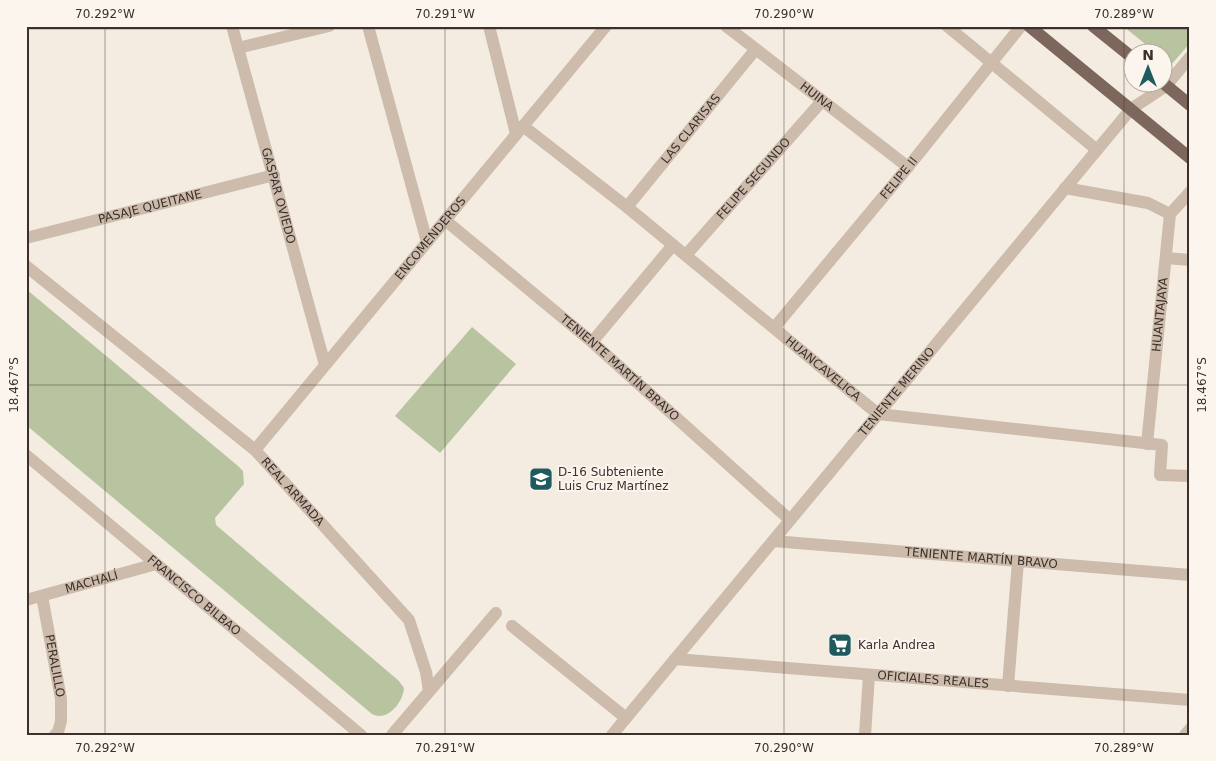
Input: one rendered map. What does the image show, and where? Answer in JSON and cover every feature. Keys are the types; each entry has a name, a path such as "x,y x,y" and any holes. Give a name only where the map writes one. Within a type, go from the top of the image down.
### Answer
{"main road":[{"path":"1029,26 1190,158"},
{"path":"1094,26 1124,51"},
{"path":"1174,92 1190,105"}],"street":[{"name":"GASPAR OVIEDO","path":"232,26 325,365"},
{"path":"238,48 329,26"},
{"path":"368,26 427,242"},
{"path":"489,26 520,130"},
{"name":"ENCOMENDEROS","path":"254,450 606,26"},
{"name":"HUINA","path":"726,26 908,167"},
{"path":"947,26 1097,150"},
{"name":"FELIPE II","path":"774,328 908,167 1021,26"},
{"name":"LAS CLARISAS","path":"627,207 755,50"},
{"name":"TENIENTE MERINO","path":"1174,74 1190,57"},
{"name":"TENIENTE MERINO","path":"612,735 1131,109 1153,92"},
{"name":"FELIPE SEGUNDO","path":"686,255 822,101"},
{"name":"HUANCAVELICA","path":"520,130 627,207 878,414"},
{"name":"PASAJE QUEITANE","path":"26,238 274,175"},
{"path":"1066,188 1148,203 1170,214 1190,192"},
{"name":"HUANTAJAYA","path":"1147,444 1170,214"},
{"name":"TENIENTE MARTÍN BRAVO","path":"445,220 592,342 790,520"},
{"path":"592,342 673,245"},
{"path":"1166,258 1190,260"},
{"name":"REAL ARMADA","path":"26,266 254,450 409,620 426,672 429,691"},
{"path":"878,414 1162,445 1160,475 1190,476"},
{"name":"FRANCISCO BILBAO","path":"26,455 361,735"},
{"name":"TENIENTE MARTÍN BRAVO","path":"773,541 1190,575"},
{"path":"1008,686 1018,561"},
{"name":"MACHALÍ","path":"26,600 156,564"},
{"name":"PERALILLO","path":"42,596 61,699 61,721 56,735"},
{"path":"392,735 496,613"},
{"path":"512,626 626,718"},
{"name":"OFICIALES REALES","path":"675,659 1190,700"},
{"path":"864,735 869,675"},
{"path":"1185,735 1190,729"}],"green space":[{"path":"1123,26 1190,26 1190,43 1174,62 1174,42 1143,42"},
{"path":"26,289 243,471 244,484 215,518 216,525 399,681 404,688 403,694 393,710 378,716 372,714 26,425"},
{"path":"472,327 516,364 440,453 395,416"}],"place":[{"name":"D-16 Subteniente Luis Cruz Martínez","path":"541,479"},
{"name":"Karla Andrea","path":"840,645"}]}
